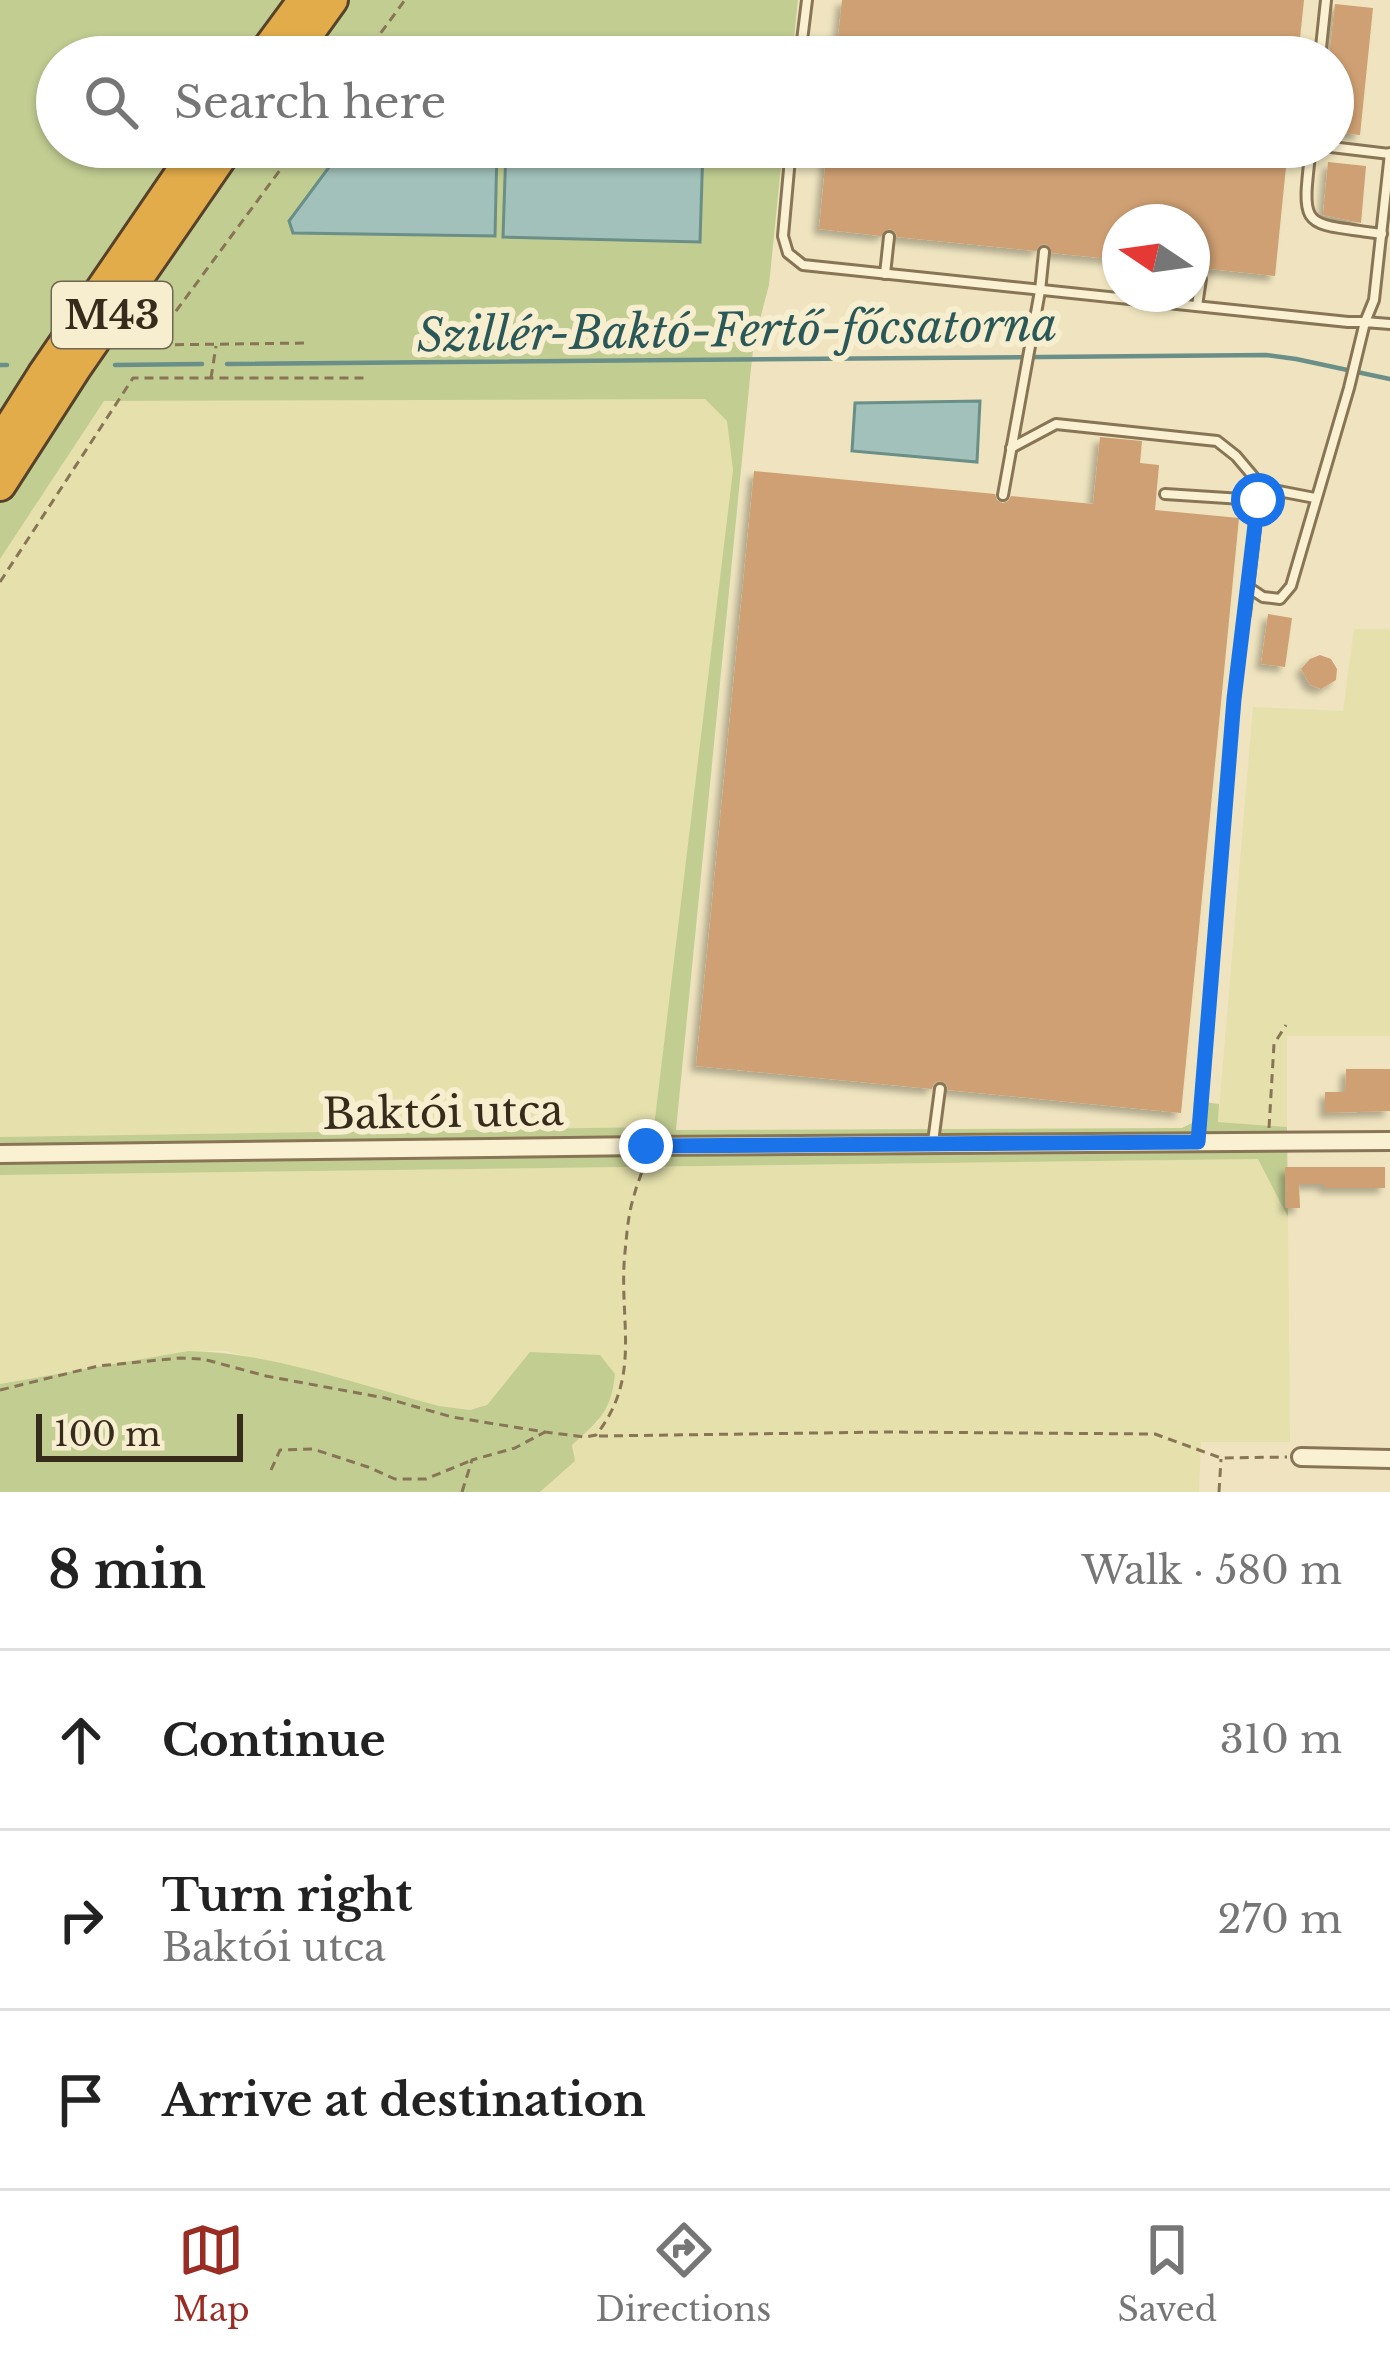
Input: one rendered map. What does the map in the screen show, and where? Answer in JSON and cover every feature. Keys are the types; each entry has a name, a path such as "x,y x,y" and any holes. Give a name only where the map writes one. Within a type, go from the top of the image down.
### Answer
{"highway":[{"path":"277,36 304,0"},
{"path":"306,36 332,0"},
{"name":"M43","path":"0,443 186,168"},
{"name":"M43","path":"0,485 213,168"}],"street":[{"name":"Baktói utca","path":"0,1154 1390,1141"},
{"path":"1300,1457 1390,1459"}],"lane":[{"path":"802,36 806,0"},
{"path":"1322,36 1326,0"},
{"path":"1247,587 1263,597 1280,598 1291,586 1377,286 1390,153 1354,149"},
{"path":"789,168 785,245 791,258 803,266 1102,297"},
{"path":"1309,168 1306,206 1311,219 1322,226 1382,234"},
{"path":"885,274 889,237"},
{"path":"1003,495 1044,252"},
{"path":"1210,308 1390,324"},
{"path":"1011,448 1056,424 1216,441 1263,488 1315,498"},
{"path":"1245,614 1263,488"},
{"path":"1166,494 1258,500"},
{"path":"933,1144 940,1089"}],"path":[{"path":"378,36 405,0"},
{"path":"282,168 151,345 309,343"},
{"path":"210,380 217,344"},
{"path":"0,582 134,378 367,378"},
{"path":"1198,1142 1245,614"},
{"path":"1268,1142 1274,1044 1286,1025"},
{"path":"596,1436 616,1406 623,1385 624,1261 646,1146"},
{"path":"0,1390 82,1369 180,1358 222,1362 452,1417 585,1437 1155,1434 1221,1458 1300,1457"},
{"path":"271,1470 280,1450 313,1449 395,1479 426,1479 515,1448 545,1432"},
{"path":"1219,1492 1221,1458"},
{"path":"462,1492 472,1460"}],"shaded area":[{"path":"705,399 727,421 733,470 655,1127 0,1137 0,559 104,401"},
{"path":"1354,629 1390,629 1390,1036 1287,1036 1287,1127 1218,1122 1253,707 1343,711"},
{"path":"1259,1159 1288,1217 1290,1442 1201,1442 1199,1492 540,1492 575,1461 572,1445 599,1421 615,1374 600,1355 530,1352 487,1405 470,1410 225,1351 188,1351 0,1384 0,1175"}],"green space":[{"path":"0,0 798,0 794,36 36,36 36,168 328,168 289,221 494,236 496,168 505,168 503,237 699,242 702,168 781,168 769,285 751,368 676,1130 1182,1128 1192,1123 1196,1101 1219,1104 1218,1122 1287,1127 1288,1217 1258,1159 0,1175 0,1137 654,1127 733,470 727,421 705,399 104,401 0,559"},
{"path":"188,1351 283,1363 439,1406 470,1410 487,1405 530,1352 600,1355 615,1374 602,1414 572,1445 575,1461 540,1492 0,1492 0,1384"}],"water":[{"path":"328,168 497,168 495,236 293,233 289,221"},
{"path":"505,168 702,168 700,242 503,237"},
{"path":"980,401 977,462 852,451 855,403"}],"building":[{"path":"842,0 1304,0 1300,36 838,36"},
{"path":"1335,4 1373,8 1360,135 1354,134 1354,36 1331,36"},
{"path":"1366,166 1361,223 1323,215 1327,168"},
{"path":"825,168 1286,168 1275,276 1210,269 1210,204 1102,204 1102,258 1052,253 1046,244 1036,251 897,237 889,229 881,236 819,229"},
{"path":"1100,437 1142,441 1140,463 1159,465 1155,510 1239,518 1181,1113 948,1090 940,1081 932,1089 696,1066 754,471 995,494 1003,503 1011,496 1093,504"},
{"path":"1268,614 1292,618 1285,667 1261,664"},
{"path":"1320,655 1331,659 1337,669 1336,680 1321,689 1310,685 1301,669"},
{"path":"1346,1069 1390,1069 1390,1111 1325,1113 1325,1092 1345,1092"},
{"path":"1285,1167 1385,1167 1385,1188 1299,1184 1300,1208 1286,1208"}],"waterway":[{"name":"Szillér-Baktó-Fertő-főcsatorna","path":"227,364 1266,355 1390,379"},
{"name":"Szillér-Baktó-Fertő-főcsatorna","path":"115,365 202,364"},
{"name":"Szillér-Baktó-Fertő-főcsatorna","path":"0,365 7,365"}],"route":[{"path":"646,1146 1198,1142 1234,699 1258,500"}]}
